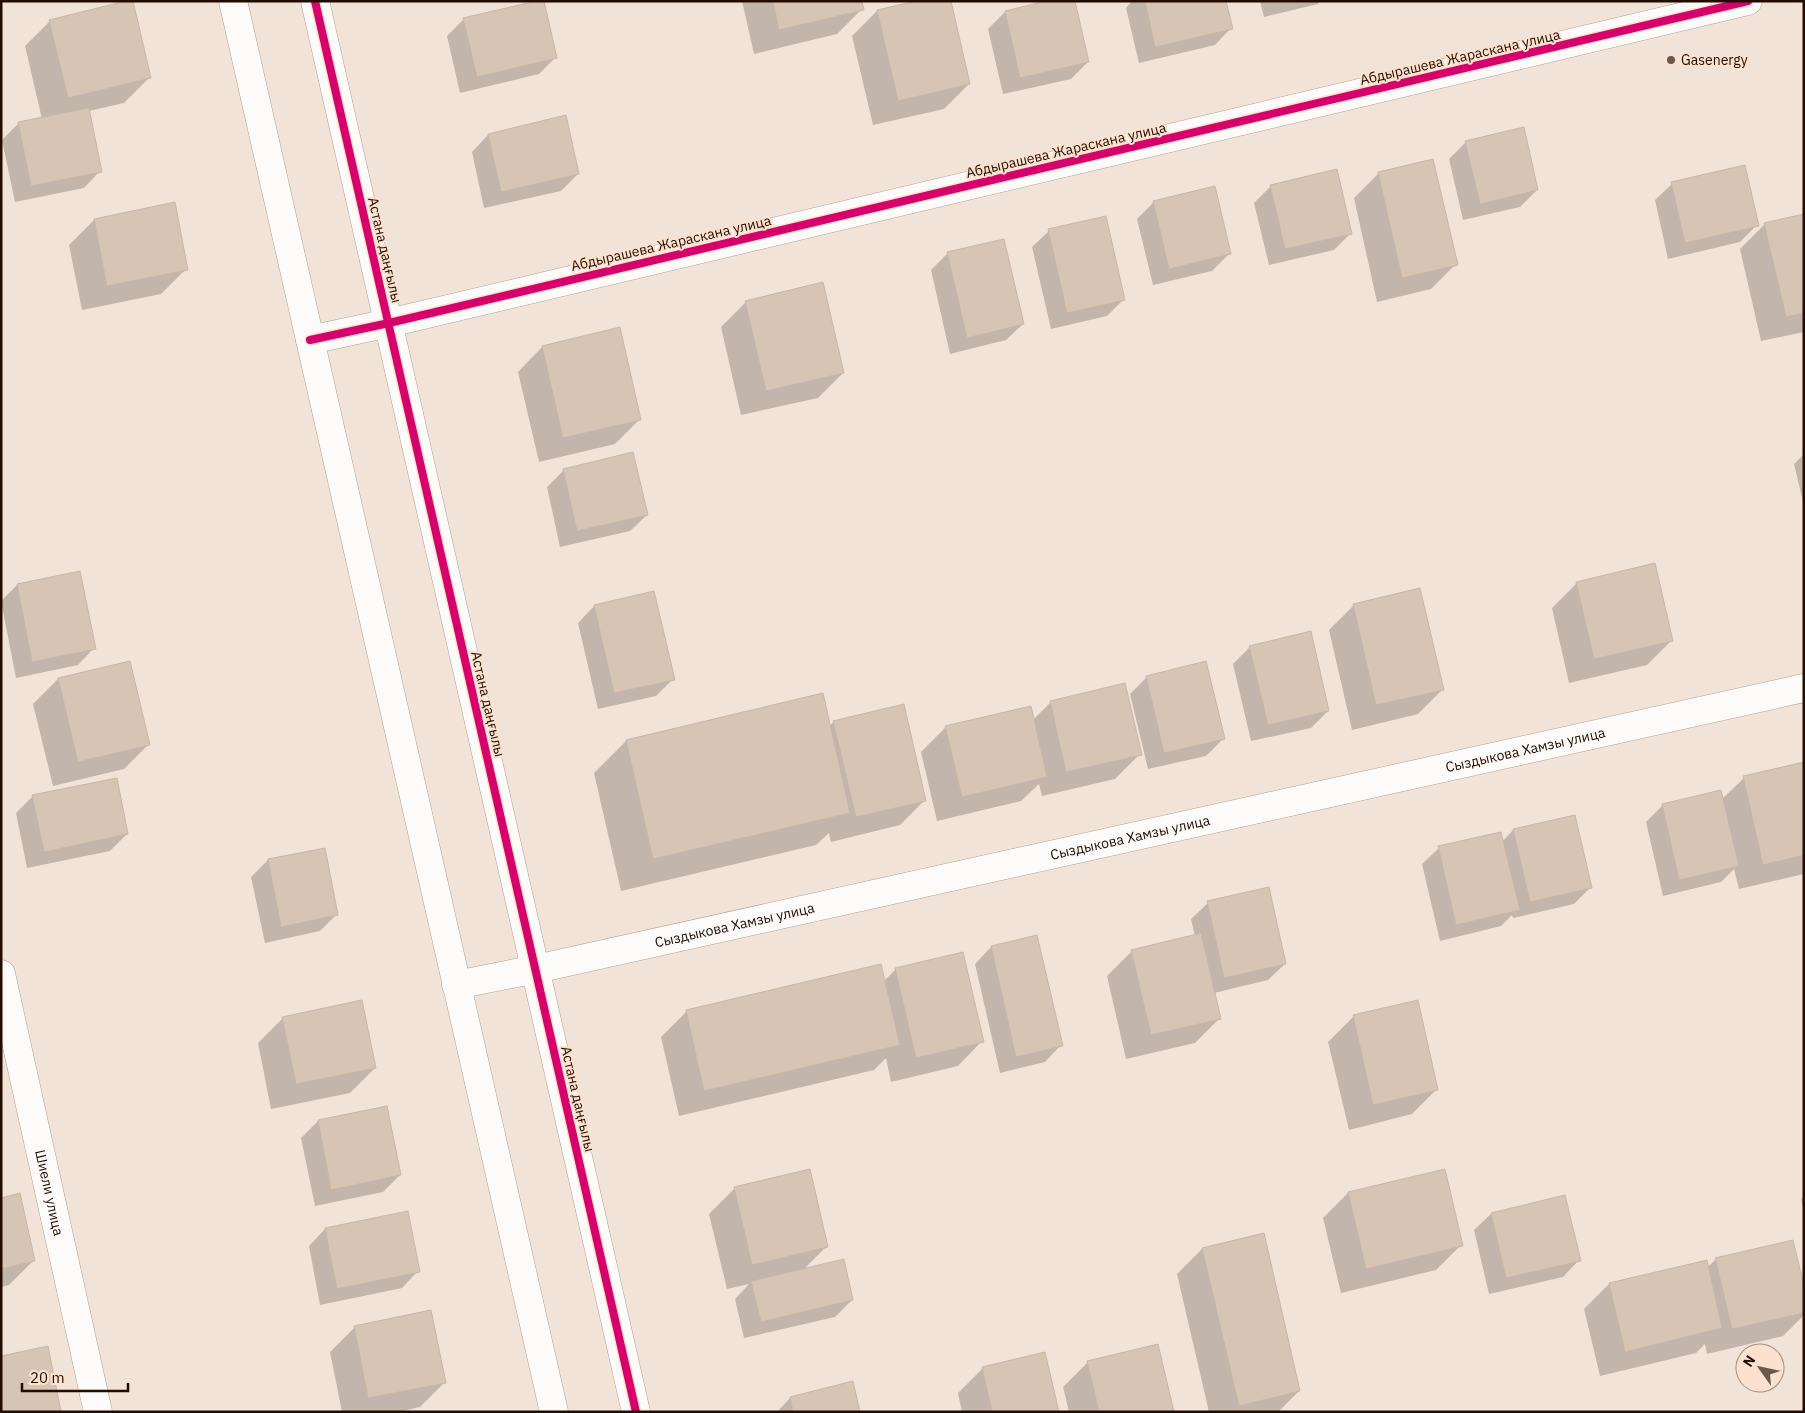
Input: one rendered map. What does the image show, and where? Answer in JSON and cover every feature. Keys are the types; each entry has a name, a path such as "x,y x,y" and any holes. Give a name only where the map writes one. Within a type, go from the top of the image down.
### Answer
{"street":[{"path":"233,1 554,1412"},
{"name":"Астана даңғылы","path":"316,1 636,1412"},
{"name":"Абдырашева Жараскана улица","path":"310,340 389,323 1748,1"},
{"name":"Сыздыкова Хамзы улица","path":"456,985 536,969 1804,688"},
{"name":"Шиели улица","path":"1,974 98,1412"}],"building":[{"path":"126,1 133,1 151,78 68,98 49,20"},
{"path":"536,1 544,1 557,58 477,77 463,18"},
{"path":"773,1 862,1 864,10 779,30"},
{"path":"916,1 951,1 970,84 898,101 877,10"},
{"path":"1046,1 1075,1 1089,62 1020,78 1005,11"},
{"path":"1145,1 1226,1 1233,29 1155,47"},
{"path":"89,108 102,172 31,186 18,122"},
{"path":"566,115 579,174 501,192 488,134"},
{"path":"1524,127 1538,190 1480,204 1465,141"},
{"path":"1433,159 1458,265 1402,278 1378,172"},
{"path":"1745,165 1759,226 1685,243 1671,182"},
{"path":"1337,169 1352,234 1285,249 1270,185"},
{"path":"1215,186 1231,254 1169,269 1153,201"},
{"path":"175,202 188,270 107,286 94,219"},
{"path":"1804,214 1804,313 1786,317 1764,223"},
{"path":"1106,216 1125,300 1067,313 1048,229"},
{"path":"1004,239 1024,324 967,338 947,252"},
{"path":"823,282 844,373 766,391 745,301"},
{"path":"620,327 641,420 563,438 542,346"},
{"path":"633,452 648,515 577,531 563,469"},
{"path":"1655,563 1673,641 1594,659 1576,582"},
{"path":"80,571 96,649 32,662 17,584"},
{"path":"1420,588 1444,690 1376,705 1353,604"},
{"path":"654,591 675,680 614,693 594,605"},
{"path":"1311,631 1329,711 1268,725 1249,646"},
{"path":"130,661 150,745 78,762 58,678"},
{"path":"1206,661 1225,739 1164,753 1146,676"},
{"path":"1125,683 1142,755 1066,772 1050,701"},
{"path":"823,693 850,813 653,859 626,740"},
{"path":"904,704 926,801 856,817 833,721"},
{"path":"1031,706 1047,777 962,797 945,726"},
{"path":"1804,762 1804,855 1763,865 1743,776"},
{"path":"117,778 128,834 44,852 32,795"},
{"path":"1721,790 1739,866 1679,880 1662,804"},
{"path":"1575,815 1592,888 1530,902 1513,829"},
{"path":"1501,832 1520,910 1456,925 1438,846"},
{"path":"325,848 338,915 281,927 268,859"},
{"path":"1269,887 1286,964 1224,978 1207,901"},
{"path":"1201,933 1221,1019 1151,1035 1131,950"},
{"path":"1037,935 1063,1046 1016,1057 991,946"},
{"path":"963,952 984,1042 916,1058 895,968"},
{"path":"881,964 900,1045 704,1091 686,1010"},
{"path":"362,1000 376,1068 296,1084 282,1017"},
{"path":"1418,1000 1438,1090 1373,1105 1353,1015"},
{"path":"387,1106 401,1175 331,1190 318,1120"},
{"path":"810,1169 828,1247 752,1265 734,1187"},
{"path":"1445,1169 1463,1246 1366,1269 1348,1192"},
{"path":"20,1193 35,1261 1,1269 1,1198"},
{"path":"1565,1195 1581,1261 1506,1278 1491,1213"},
{"path":"408,1211 420,1272 337,1289 325,1228"},
{"path":"1264,1233 1300,1391 1239,1406 1202,1248"},
{"path":"1793,1240 1804,1286 1804,1313 1732,1329 1715,1258"},
{"path":"844,1259 853,1300 761,1322 751,1281"},
{"path":"1707,1260 1722,1328 1625,1352 1609,1283"},
{"path":"431,1310 446,1383 368,1398 354,1326"},
{"path":"1158,1344 1174,1412 1099,1412 1087,1361"},
{"path":"48,1346 61,1412 1,1412 1,1356"},
{"path":"1045,1352 1059,1412 992,1412 982,1367"},
{"path":"853,1381 860,1412 793,1412 790,1397"}],"cycle path":[{"path":"315,1 636,1412"},
{"path":"310,340 389,323 1748,1"}],"place":[{"name":"Gasenergy","path":"1671,60"}]}
